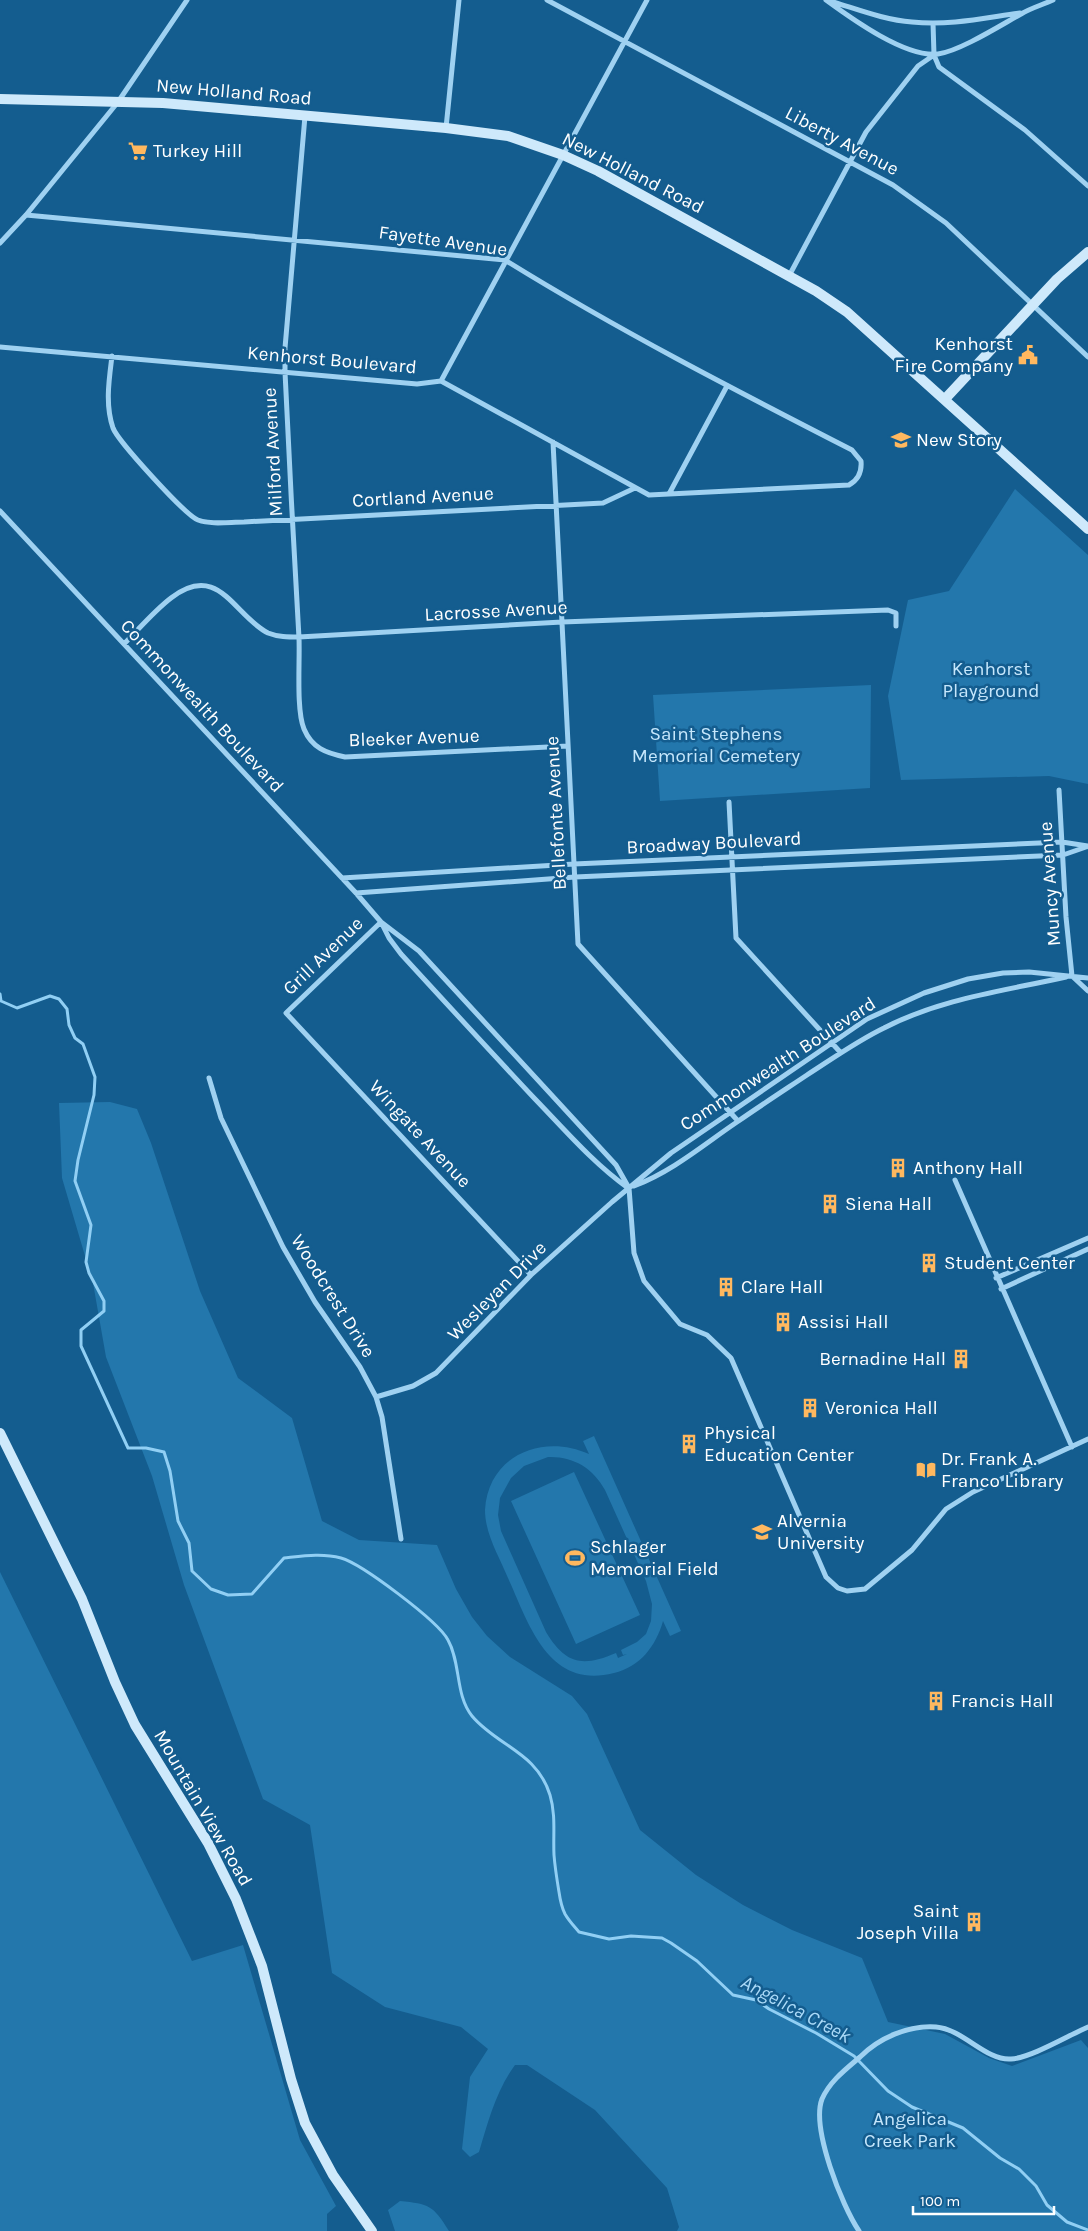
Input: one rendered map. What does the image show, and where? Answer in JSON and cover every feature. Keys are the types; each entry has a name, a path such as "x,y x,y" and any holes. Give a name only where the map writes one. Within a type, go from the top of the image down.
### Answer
{"main road":[{"name":"New Holland Road","path":"0,100 163,103 446,128 508,136 563,155 667,208 816,291 847,312 1088,529"},
{"path":"944,399 1070,266 1088,252"},
{"name":"Mountain View Road","path":"0,1433 82,1598 135,1725 208,1844 236,1899 262,1966 291,2079 305,2124 333,2175 372,2231"}],"street":[{"path":"0,243 26,215 118,102 187,0"},
{"path":"446,128 459,0"},
{"name":"Liberty Avenue","path":"547,0 892,185 932,212 984,258 1031,306 1088,357"},
{"path":"441,381 647,0"},
{"path":"827,0 889,18 933,23 968,22 1023,13"},
{"path":"827,0 854,20 918,54 944,53 1053,0"},
{"path":"933,23 934,54 939,67 1025,130 1088,186"},
{"path":"788,276 854,152 872,124 918,66 934,54"},
{"name":"Milford Avenue","path":"301,698 284,372 306,116"},
{"name":"Fayette Avenue","path":"26,215 505,260 564,296 727,386 852,450 861,461 862,469 854,481 844,485 668,494"},
{"name":"Kenhorst Boulevard","path":"0,347 417,384 441,381 635,488"},
{"name":"Cortland Avenue","path":"112,356 107,399 114,430 180,507 194,518 212,523 603,503 635,488"},
{"path":"635,488 649,494 668,494 727,386"},
{"name":"Bellefonte Avenue","path":"553,442 578,944 738,1121"},
{"name":"Commonwealth Boulevard","path":"0,511 381,922 419,951 616,1165 629,1188"},
{"name":"Lacrosse Avenue","path":"124,644 172,597 187,589 198,586 222,591 270,633 280,636 299,637 562,622 888,610 896,613 896,626"},
{"name":"Bleeker Avenue","path":"301,698 300,716 304,729 312,742 320,750 345,757 568,746"},
{"name":"Muncy Avenue","path":"1059,790 1066,917 1072,976"},
{"path":"729,802 736,938 841,1052"},
{"name":"Broadway Boulevard","path":"342,878 574,864 1062,842 1088,846"},
{"name":"Broadway Boulevard","path":"356,893 575,877 1063,855 1088,846"},
{"name":"Commonwealth Boulevard","path":"381,922 389,938 401,954 501,1062 604,1170 629,1188"},
{"name":"Grill Avenue","path":"286,1013 381,922"},
{"name":"Commonwealth Boulevard","path":"629,1188 671,1153 867,1018 924,993 968,979 1003,973 1029,972 1088,978"},
{"path":"1072,976 1088,991"},
{"name":"Commonwealth Boulevard","path":"629,1188 657,1177 691,1156 738,1121 841,1052 900,1020 945,1003 1072,976"},
{"name":"Wingate Avenue","path":"286,1013 531,1275"},
{"name":"Woodcrest Drive","path":"209,1078 221,1118 287,1256 315,1302 360,1367 376,1397 382,1417 401,1539"},
{"path":"955,1180 996,1278 1072,1447"},
{"path":"629,1188 634,1253 644,1281 680,1324 707,1335 731,1358 826,1577 838,1588 847,1591 865,1588 912,1550 946,1509 973,1492 1088,1440"},
{"name":"Wesleyan Drive","path":"376,1397 413,1386 436,1373 531,1275 629,1188"},
{"path":"996,1278 1088,1238"},
{"path":"1001,1289 1088,1249"},
{"path":"859,2231 842,2199 820,2127 821,2104 827,2090 864,2053 874,2045 897,2034 933,2027 955,2032 1000,2058 1011,2060 1088,2027"}],"green space":[{"name":"Kenhorst Playground","path":"1015,489 1088,555 1088,784 1049,776 901,780 888,696 908,600 949,591"},
{"name":"Saint Stephens Memorial Cemetery","path":"871,685 870,788 660,801 653,695"},
{"name":"Angelica Creek Park","path":"110,1102 137,1109 151,1143 200,1291 238,1378 292,1418 322,1521 359,1540 437,1545 456,1589 472,1617 487,1636 510,1657 572,1696 587,1714 640,1830 696,1875 743,1905 792,1930 862,1958 888,2022 945,2034 989,2058 1012,2066 1081,2040 1088,2048 1088,2231 677,2231 679,2227 667,2188 595,2110 527,2065 515,2065 508,2075 493,2107 479,2152 470,2157 462,2149 470,2077 488,2049 461,2027 385,2007 332,1973 310,1825 263,1799 184,1585 152,1476 106,1357 93,1283 62,1178 59,1103"},
{"path":"594,1436 681,1631 670,1636 663,1621 656,1639 639,1661 614,1673 591,1676 573,1672 557,1663 533,1633 493,1545 487,1528 485,1510 488,1491 496,1475 507,1463 521,1454 537,1448 554,1446 571,1448 589,1454 583,1441","holes":["548,1457 574,1461 595,1475 605,1490 646,1581 652,1604 651,1621 646,1634 637,1642 621,1650 623,1655 627,1654 618,1658 616,1653 585,1661 576,1660 568,1657 553,1643 546,1632 501,1531 498,1515 500,1498 511,1478 524,1466"]},
{"name":"Schlager Memorial Field","path":"574,1472 640,1615 576,1644 511,1501"},
{"path":"0,1572 192,1961 243,1945 300,2140 336,2206 327,2214 327,2231 0,2231"},
{"path":"400,2201 418,2203 429,2207 439,2216 449,2231 395,2231 388,2210"}],"waterway":[{"name":"Angelica Creek","path":"0,994 1,1001 17,1008 50,996 59,999 67,1009 69,1025 75,1038 83,1044 95,1077 94,1095 78,1160 75,1181 91,1225 86,1262 89,1273 104,1301 104,1311 81,1330 81,1346 128,1448 146,1448 164,1452 170,1471 178,1521 189,1543 192,1571 211,1589 228,1595 252,1594 284,1558 313,1555 327,1556 351,1562 399,1594 430,1620 448,1640 455,1659 460,1689 472,1716 493,1735 526,1759 544,1780 553,1810 554,1855 563,1909 579,1932 609,1939 631,1936 662,1938 671,1943 697,1961 733,1995 756,2000 769,2009 816,2033 854,2056 888,2091 912,2107 963,2128 1000,2158 1019,2169 1036,2186 1047,2205 1067,2222 1088,2230"}],"place":[{"name":"Turkey Hill","path":"138,151"},
{"name":"Kenhorst Fire Company","path":"1028,355"},
{"name":"New Story","path":"901,440"},
{"name":"Anthony Hall","path":"898,1168"},
{"name":"Siena Hall","path":"830,1204"},
{"name":"Student Center","path":"929,1263"},
{"name":"Clare Hall","path":"726,1287"},
{"name":"Assisi Hall","path":"783,1322"},
{"name":"Bernadine Hall","path":"961,1359"},
{"name":"Veronica Hall","path":"810,1408"},
{"name":"Physical Education Center","path":"689,1444"},
{"name":"Dr. Frank A. Franco Library","path":"926,1470"},
{"name":"Alvernia University","path":"762,1532"},
{"name":"Schlager Memorial Field","path":"575,1558"},
{"name":"Francis Hall","path":"936,1701"},
{"name":"Saint Joseph Villa","path":"974,1922"}]}
